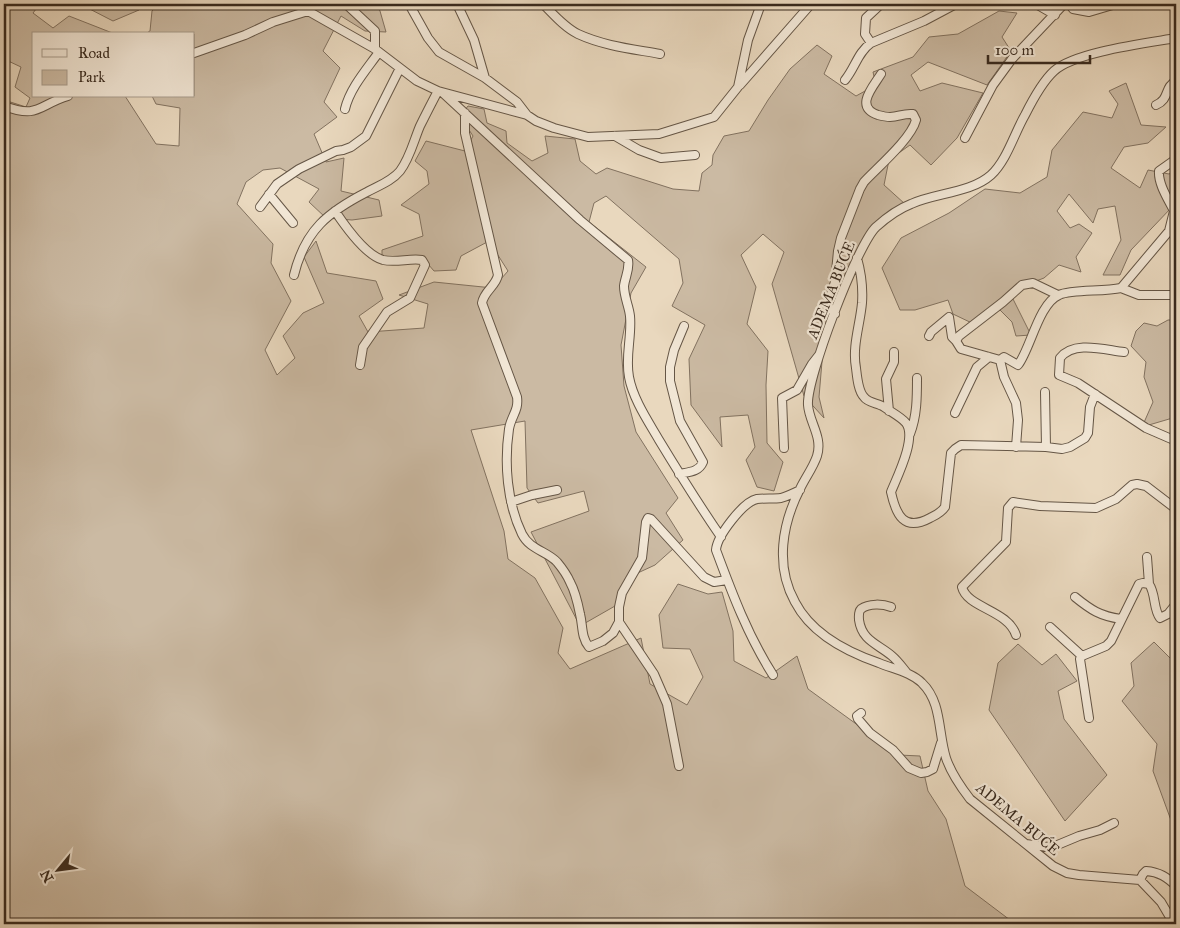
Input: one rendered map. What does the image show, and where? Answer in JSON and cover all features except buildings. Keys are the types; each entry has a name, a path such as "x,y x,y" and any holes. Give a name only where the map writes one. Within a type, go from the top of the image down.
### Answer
{"street":[{"path":"345,109 346,102 377,51 375,30 346,4"},
{"path":"409,4 428,38 439,52 485,78 517,102 527,115"},
{"path":"457,4 474,40 485,78"},
{"path":"543,4 577,33 621,47 660,54"},
{"path":"678,4 689,4"},
{"path":"738,87 748,40 761,4"},
{"path":"195,54 245,35 273,22 308,11 377,51 418,81 440,91 527,115 536,121 588,137 659,134 714,117 811,4"},
{"path":"872,43 865,34 866,18 881,4"},
{"path":"845,80 851,73 862,51 872,43 924,22 956,4"},
{"path":"1036,4 1055,14"},
{"path":"965,138 993,85 1012,59 1064,4"},
{"path":"1069,4 1073,9 1089,12 1116,4"},
{"name":"ADEMA BUĆE","path":"1140,880 1067,873 1053,866 984,811 960,786 952,772 942,741 936,706 925,686 917,678 875,662 836,643 818,631 805,618 788,586 784,570 783,538 788,517 818,454 816,430 807,403 820,354 857,258 874,229 890,216 911,204 979,183 992,174 1001,162 1025,114 1048,78 1061,66 1075,60 1137,44 1176,38"},
{"path":"260,207 277,184 299,169 331,153 351,147 366,136 400,68"},
{"path":"835,314 828,303 835,282 838,251 841,238 860,189 864,182 906,137 914,127 916,120 913,114 904,113 892,117 885,116 871,112 867,107 866,99 881,74"},
{"path":"1156,105 1163,102 1168,87 1176,81"},
{"path":"440,91 580,220 628,260 629,264 624,287 630,315 627,353 629,379 642,409 679,474 721,536"},
{"path":"294,275 298,258 312,232 341,206 385,183 399,172 407,159 421,125 440,91"},
{"path":"4,106 25,112 33,112 64,98"},
{"path":"465,114 467,141 498,275 497,281 483,296 482,303 519,407 510,423 507,450 511,502 523,537 531,546 557,562 566,574 580,614 584,641 589,647 603,641 613,633 619,622 619,607 622,593 642,558 648,518 652,519 704,577 714,582 727,580"},
{"path":"616,136 639,150 661,158 696,155"},
{"path":"1120,288 1169,232 1175,211 1158,175 1162,168 1176,159"},
{"path":"269,194 293,222"},
{"path":"335,211 359,241 379,258 391,261 422,260 425,265 410,298 390,309 363,347 360,365"},
{"path":"857,258 860,268 862,303 855,340 855,365 860,391 867,400 880,404 905,422 909,429 909,436"},
{"path":"956,340 1022,285 1033,283 1058,295"},
{"path":"929,336 931,332 949,317 952,336 960,349 1000,360 1004,357 1018,365 1042,314 1053,298 1058,295 1120,288 1139,295 1176,295"},
{"path":"679,474 700,468 703,462 680,420 670,381 670,368 674,350 684,326"},
{"path":"1124,352 1079,347 1069,350 1060,358 1059,375 1078,383 1146,428 1176,441"},
{"path":"889,411 886,379 892,366 894,352"},
{"name":"ADEMA BUĆE","path":"784,448 782,398 797,390 820,354"},
{"path":"955,412 977,367 990,357"},
{"path":"1000,360 1004,377 1016,403 1018,420 1016,447"},
{"path":"917,378 914,424 909,436 900,475 891,492 896,509 902,520 910,524 923,522 941,512 945,506 951,453 955,449 961,445 1062,449 1070,447 1085,438 1088,433 1090,407 1095,394"},
{"path":"1045,392 1046,447"},
{"path":"1016,635 1014,628 1009,623 976,603 962,590 962,587 1006,542 1008,508 1013,502 1072,509 1096,508 1116,499 1132,485 1137,484 1146,486 1176,509"},
{"path":"511,502 556,490"},
{"path":"773,675 756,646 727,580 716,550 717,543 736,516 749,503 756,499 780,498 800,490"},
{"path":"1147,557 1149,584 1152,588 1157,614 1160,618 1168,614 1176,604"},
{"path":"1082,656 1106,646 1115,634 1139,584 1149,584"},
{"path":"1074,597 1094,612 1108,618 1121,619"},
{"path":"891,607 875,604 861,609 858,614 860,623 865,637 890,655 907,674"},
{"path":"619,622 654,674 667,704 679,766"},
{"path":"1050,627 1082,656"},
{"path":"1082,656 1080,659 1088,718"},
{"path":"861,713 857,716 858,719 866,728 893,750 909,768 921,773 933,769 942,741"},
{"path":"1026,844 1055,846 1114,823"},
{"path":"1174,924 1161,902 1140,880 1146,871 1154,872 1176,886"}],"green space":[{"path":"4,4 40,4 33,13 53,28 69,16 110,32 32,32 32,98 126,98 156,144 179,146 180,108 156,104 153,98 195,98 195,32 148,32 152,11 158,4 376,4 386,32 365,31 341,16 323,51 340,68 324,102 337,117 314,134 326,162 344,158 341,191 379,200 382,216 352,220 326,218 309,202 319,189 280,168 263,170 246,182 237,204 273,244 271,263 291,301 265,350 277,375 295,358 283,336 303,313 324,303 304,257 316,241 327,273 376,281 383,299 359,316 368,332 424,328 428,304 399,295 434,282 493,288 508,271 489,241 461,256 456,270 434,271 422,257 382,257 382,250 423,236 419,214 401,205 429,184 427,171 415,161 426,141 465,151 473,136 460,116 468,106 484,109 487,123 506,131 507,143 532,161 548,153 545,136 575,139 580,161 596,174 607,168 673,189 699,191 702,173 712,165 713,155 724,136 749,131 790,69 817,45 832,56 824,74 856,96 876,85 873,72 913,57 929,37 958,34 999,11 1017,13 1002,37 1011,51 987,85 928,62 911,75 920,91 942,83 983,93 957,138 931,165 910,145 889,160 884,185 905,204 883,216 856,251 825,326 819,397 824,418 804,396 772,284 784,252 763,234 741,255 756,287 747,324 768,351 766,385 767,443 783,462 774,491 757,487 746,460 755,447 748,415 720,417 722,447 691,405 689,359 705,325 672,306 683,283 679,259 606,196 594,203 589,222 646,267 631,293 621,345 624,386 636,432 678,498 666,513 683,540 655,565 629,577 615,606 580,626 531,532 589,511 584,491 538,503 527,488 525,421 471,430 504,531 508,559 535,578 563,628 558,653 570,669 641,638 650,684 687,705 703,677 690,649 663,648 659,615 678,584 708,594 722,592 733,631 734,661 766,678 797,656 808,689 899,755 920,756 928,791 946,819 965,886 1010,920 1008,924 4,924 4,100 26,107 30,98 15,87 21,67 4,59"},
{"path":"80,4 145,4 139,10 113,21"},
{"path":"1126,83 1141,125 1166,127 1148,143 1124,147 1111,168 1140,188 1148,170 1169,174 1176,171 1176,195 1172,207 1131,250 1120,275 1103,275 1121,240 1115,206 1098,209 1093,223 1069,194 1057,211 1070,228 1079,224 1092,233 1076,257 1081,272 1059,265 1044,278 1023,286 1013,299 1031,335 1016,336 1012,322 997,307 976,325 953,314 948,300 915,310 900,310 882,268 901,238 949,213 985,189 1020,193 1047,177 1052,150 1083,112 1112,118 1118,104 1109,91"},
{"path":"1168,320 1176,320 1176,417 1142,427 1153,402 1144,377 1146,362 1131,346 1136,331 1144,323 1157,326"},
{"path":"1154,642 1173,661 1176,658 1176,677 1173,680 1176,695 1176,834 1153,771 1157,744 1122,701 1134,686 1131,663"},
{"path":"1018,644 1042,665 1056,654 1077,681 1058,691 1064,719 1107,775 1065,821 989,710 998,663"}]}
